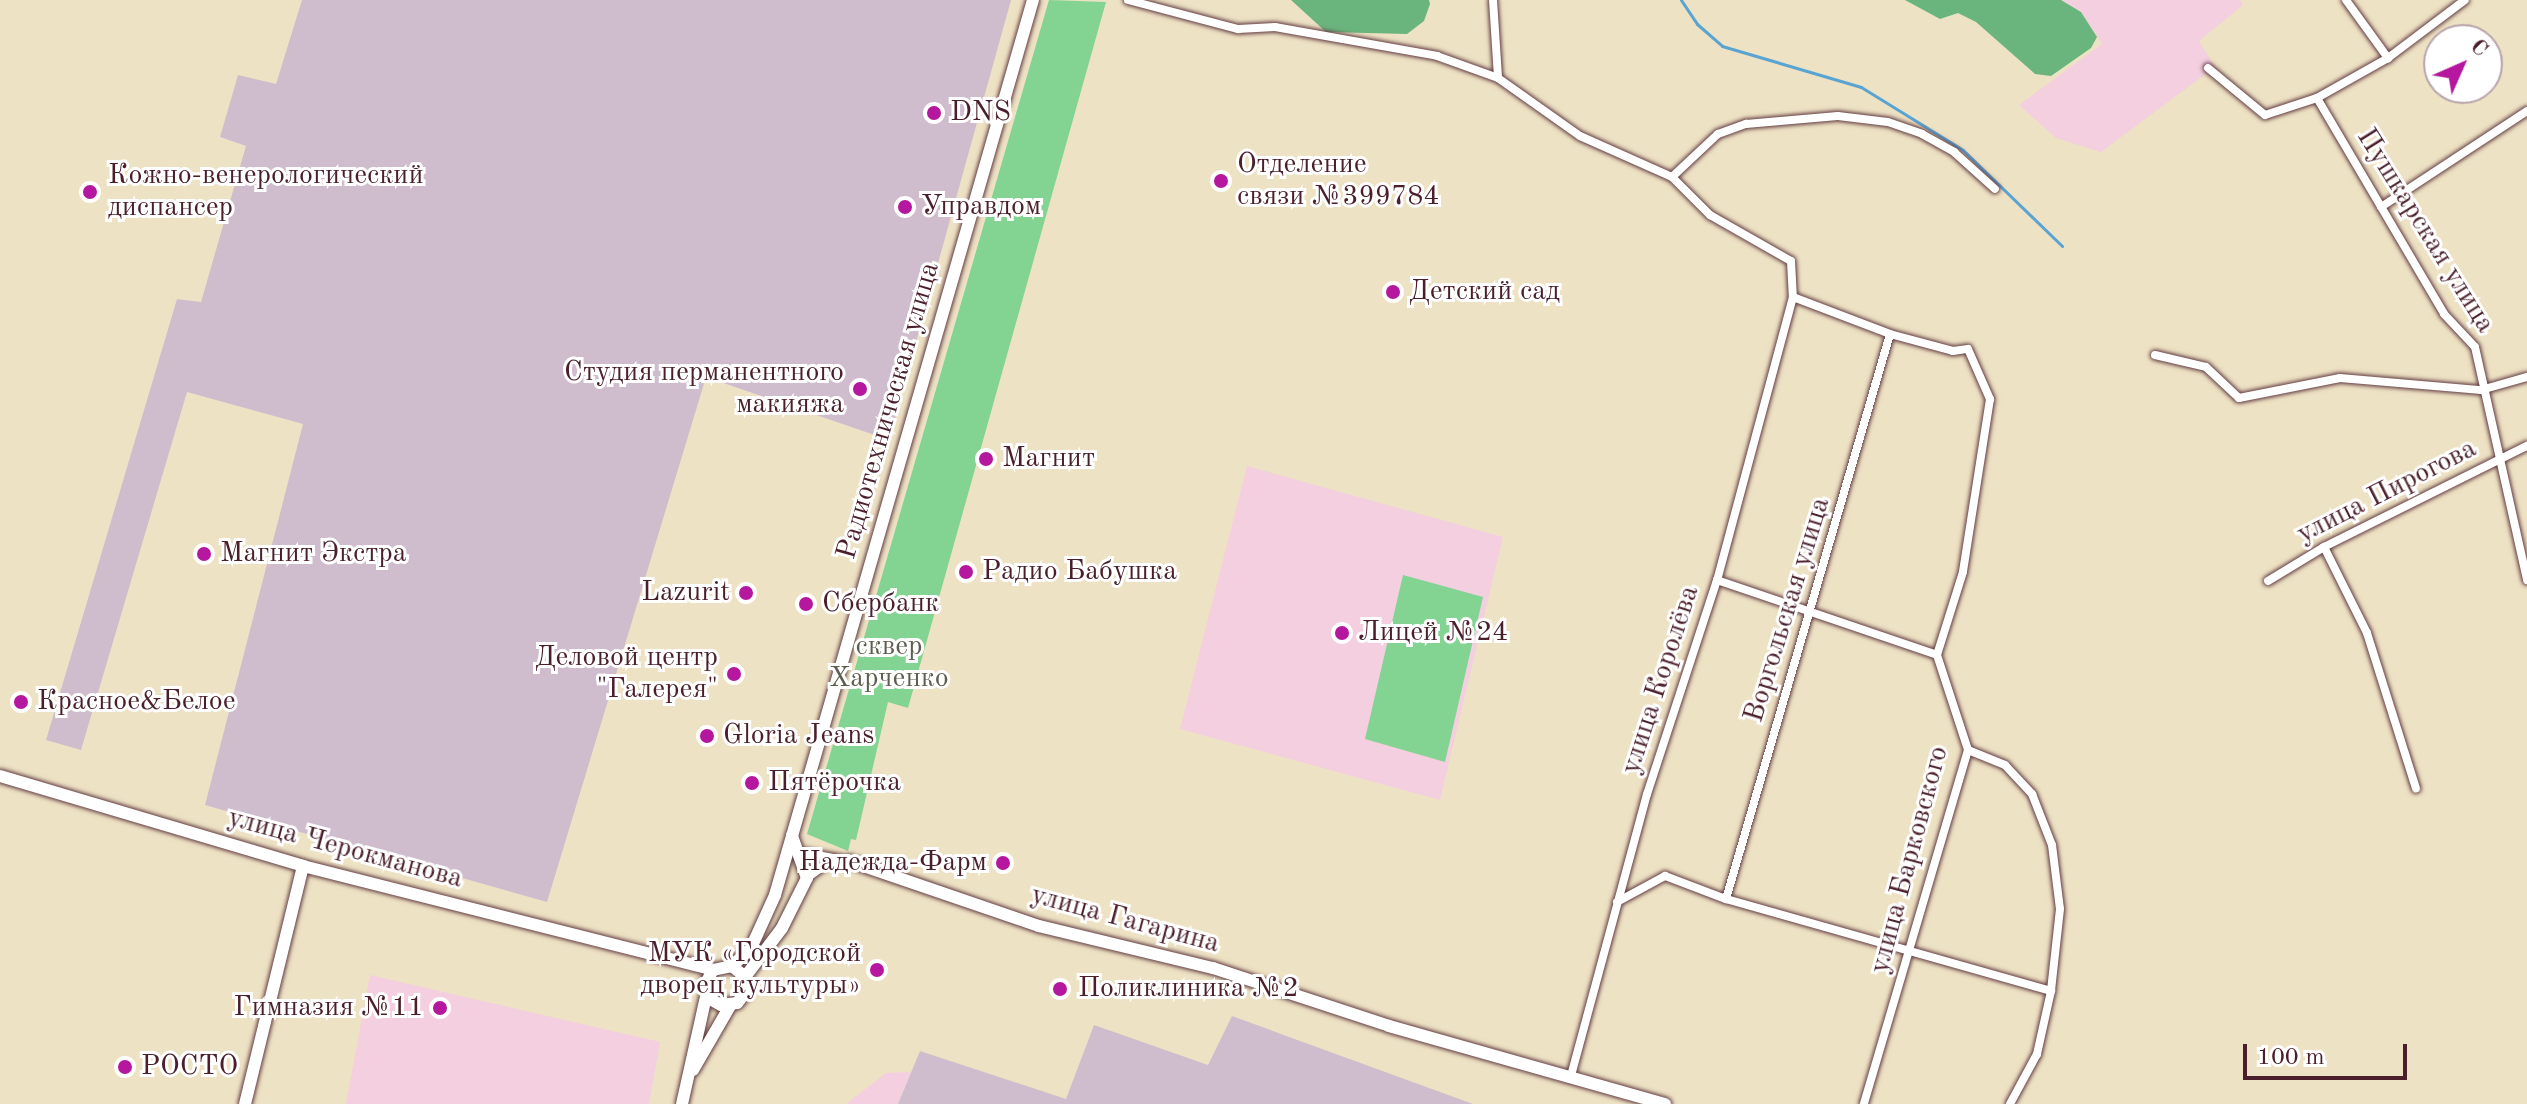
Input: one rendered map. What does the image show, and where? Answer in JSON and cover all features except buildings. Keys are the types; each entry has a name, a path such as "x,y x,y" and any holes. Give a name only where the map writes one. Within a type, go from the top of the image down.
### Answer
{"street":[{"name":"Радиотехническая улица","path":"732,966 751,948 775,895 786,860 1033,0"},
{"path":"1128,0 1225,27 1275,27 1437,56 1498,78 1580,136 1672,177 1710,215 1791,261 1793,297 1890,334 1953,351 1968,349 1990,399 1963,572 1937,655 1806,613 1717,580"},
{"path":"1493,0 1498,78"},
{"path":"2346,0 2388,58"},
{"path":"2208,68 2265,115 2317,98 2388,58 2465,0"},
{"name":"Пушкарская улица","path":"2317,98 2444,314 2475,347 2496,461 2527,580"},
{"path":"2381,207 2527,111"},
{"path":"1672,177 1718,134 1746,124 1838,116 1888,122 1922,134 1954,152 1995,189"},
{"name":"улица Королёва","path":"1571,1076 1617,902 1717,580 1793,297"},
{"name":"Воргольская улица","path":"1726,899 1806,613 1847,493 1890,334"},
{"path":"2155,355 2206,367 2239,398 2340,378 2481,390 2527,377"},
{"name":"улица Пирогова","path":"2268,581 2324,547 2527,446"},
{"path":"2324,547 2367,633 2416,788"},
{"name":"улица Барковского","path":"1864,1104 1968,750 1937,655"},
{"path":"1968,750 2005,765 2032,794 2052,845 2060,909 2051,991 2037,1054 2010,1104"},
{"name":"улица Черокманова","path":"0,776 303,866 713,970"},
{"path":"691,1073 730,1006 743,998 745,977 782,928 807,878 801,852 792,836"},
{"path":"786,860 801,852"},
{"name":"улица Гагарина","path":"801,852 849,861 1039,926 1213,968 1389,1026 1665,1104"},
{"path":"775,895 780,906 789,905 807,878 828,863 849,861"},
{"path":"245,1104 303,866"},
{"path":"1617,902 1665,876 1726,899 2051,991"},
{"name":"улица Черокманова","path":"680,962 707,988"},
{"path":"682,1104 713,970 732,966 745,977"},
{"path":"707,988 712,1000 730,1006"}],"shaded area":[{"path":"302,0 1011,0 889,440 706,377 547,902 205,805 303,424 187,392 81,750 46,740 177,299 201,302 246,146 220,137 238,75 276,84"},
{"path":"2061,0 2240,0 2243,5 2199,41 2215,67 2101,152 2056,138 2019,105 2102,44 2081,12"},
{"name":"Лицей №24","path":"1247,466 1503,537 1440,800 1180,729"},
{"name":"Гимназия №11","path":"370,975 660,1042 649,1104 346,1104"},
{"path":"1232,1016 1473,1104 898,1104 920,1051 1066,1099 1094,1025 1208,1065"},
{"path":"911,1072 898,1104 846,1104 886,1073"}],"green space":[{"name":"сквер Харченко","path":"1049,0 1106,2 908,708 888,702 856,840 851,839 848,851 807,834"},
{"path":"1291,0 1429,0 1430,4 1424,21 1407,34 1326,32"},
{"path":"1905,0 2061,0 2081,12 2097,37 2091,48 2051,76 2035,74 1976,22 1958,13 1940,19"},
{"path":"1403,575 1483,597 1445,762 1365,739"}],"waterway":[{"path":"1681,0 1697,24 1722,46 1861,87 1963,150 2062,246"}],"place":[{"name":"DNS","path":"934,113"},
{"name":"Отделение связи №399784","path":"1221,181"},
{"name":"Кожно-венерологический диспансер","path":"90,192"},
{"name":"Управдом","path":"905,207"},
{"name":"Детский сад","path":"1393,292"},
{"name":"Студия перманентного макияжа","path":"860,389"},
{"name":"Магнит","path":"986,459"},
{"name":"Магнит Экстра","path":"204,554"},
{"name":"Радио Бабушка","path":"966,572"},
{"name":"Lazurit","path":"746,593"},
{"name":"Сбербанк","path":"806,604"},
{"name":"Лицей №24","path":"1342,633"},
{"name":"Деловой центр \"Галерея\"","path":"734,674"},
{"name":"Красное&Белое","path":"21,702"},
{"name":"Gloria Jeans","path":"707,736"},
{"name":"Пятёрочка","path":"752,783"},
{"name":"Надежда-Фарм","path":"1003,863"},
{"name":"МУК «Городской дворец культуры»","path":"877,970"},
{"name":"Поликлиника №2","path":"1060,989"},
{"name":"Гимназия №11","path":"440,1008"},
{"name":"РОСТО","path":"125,1067"}]}
